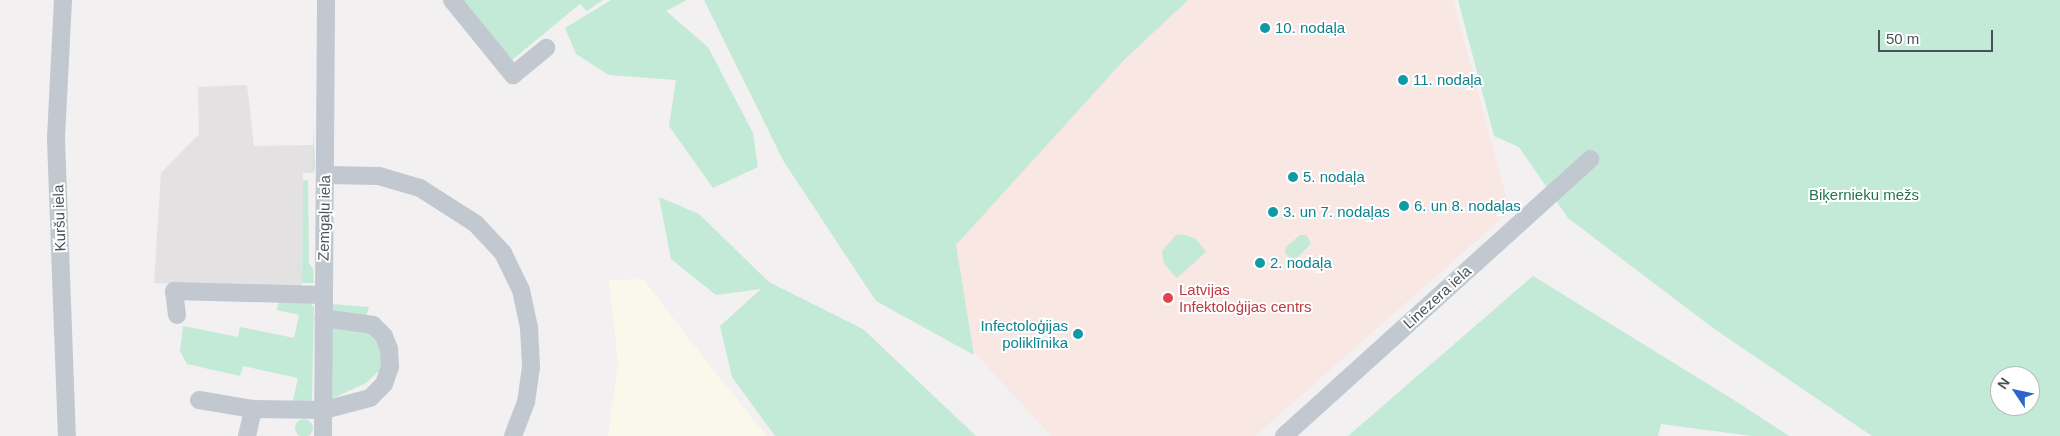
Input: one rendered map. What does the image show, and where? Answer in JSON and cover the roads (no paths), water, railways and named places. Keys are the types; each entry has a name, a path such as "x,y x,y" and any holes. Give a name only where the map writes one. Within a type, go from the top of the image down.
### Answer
{"street":[{"name":"Kuršu iela","path":"63,0 56,138 67,436"},
{"name":"Zemgaļu iela","path":"323,436 322,318 326,0"},
{"path":"452,0 513,75 546,48"},
{"name":"Linezera iela","path":"1284,436 1590,159"},
{"path":"325,175 379,176 420,188 476,224 504,253 521,290 529,327 531,367 526,402 512,436"},
{"path":"177,315 174,291 323,295"},
{"path":"199,400 253,409 324,410 370,398 384,384 390,366 389,349 384,336 373,325 322,318"},
{"path":"247,436 253,409"}],"place":[{"name":"10. nodaļa","path":"1265,28"},
{"name":"11. nodaļa","path":"1403,80"},
{"name":"5. nodaļa","path":"1293,177"},
{"name":"6. un 8. nodaļas","path":"1404,206"},
{"name":"3. un 7. nodaļas","path":"1273,212"},
{"name":"2. nodaļa","path":"1260,263"},
{"name":"Latvijas Infektoloģijas centrs","path":"1168,298"},
{"name":"Infectoloģijas poliklīnika","path":"1078,334"}],"park label":[{"name":"Biķernieku mežs","path":"1864,195"}]}
